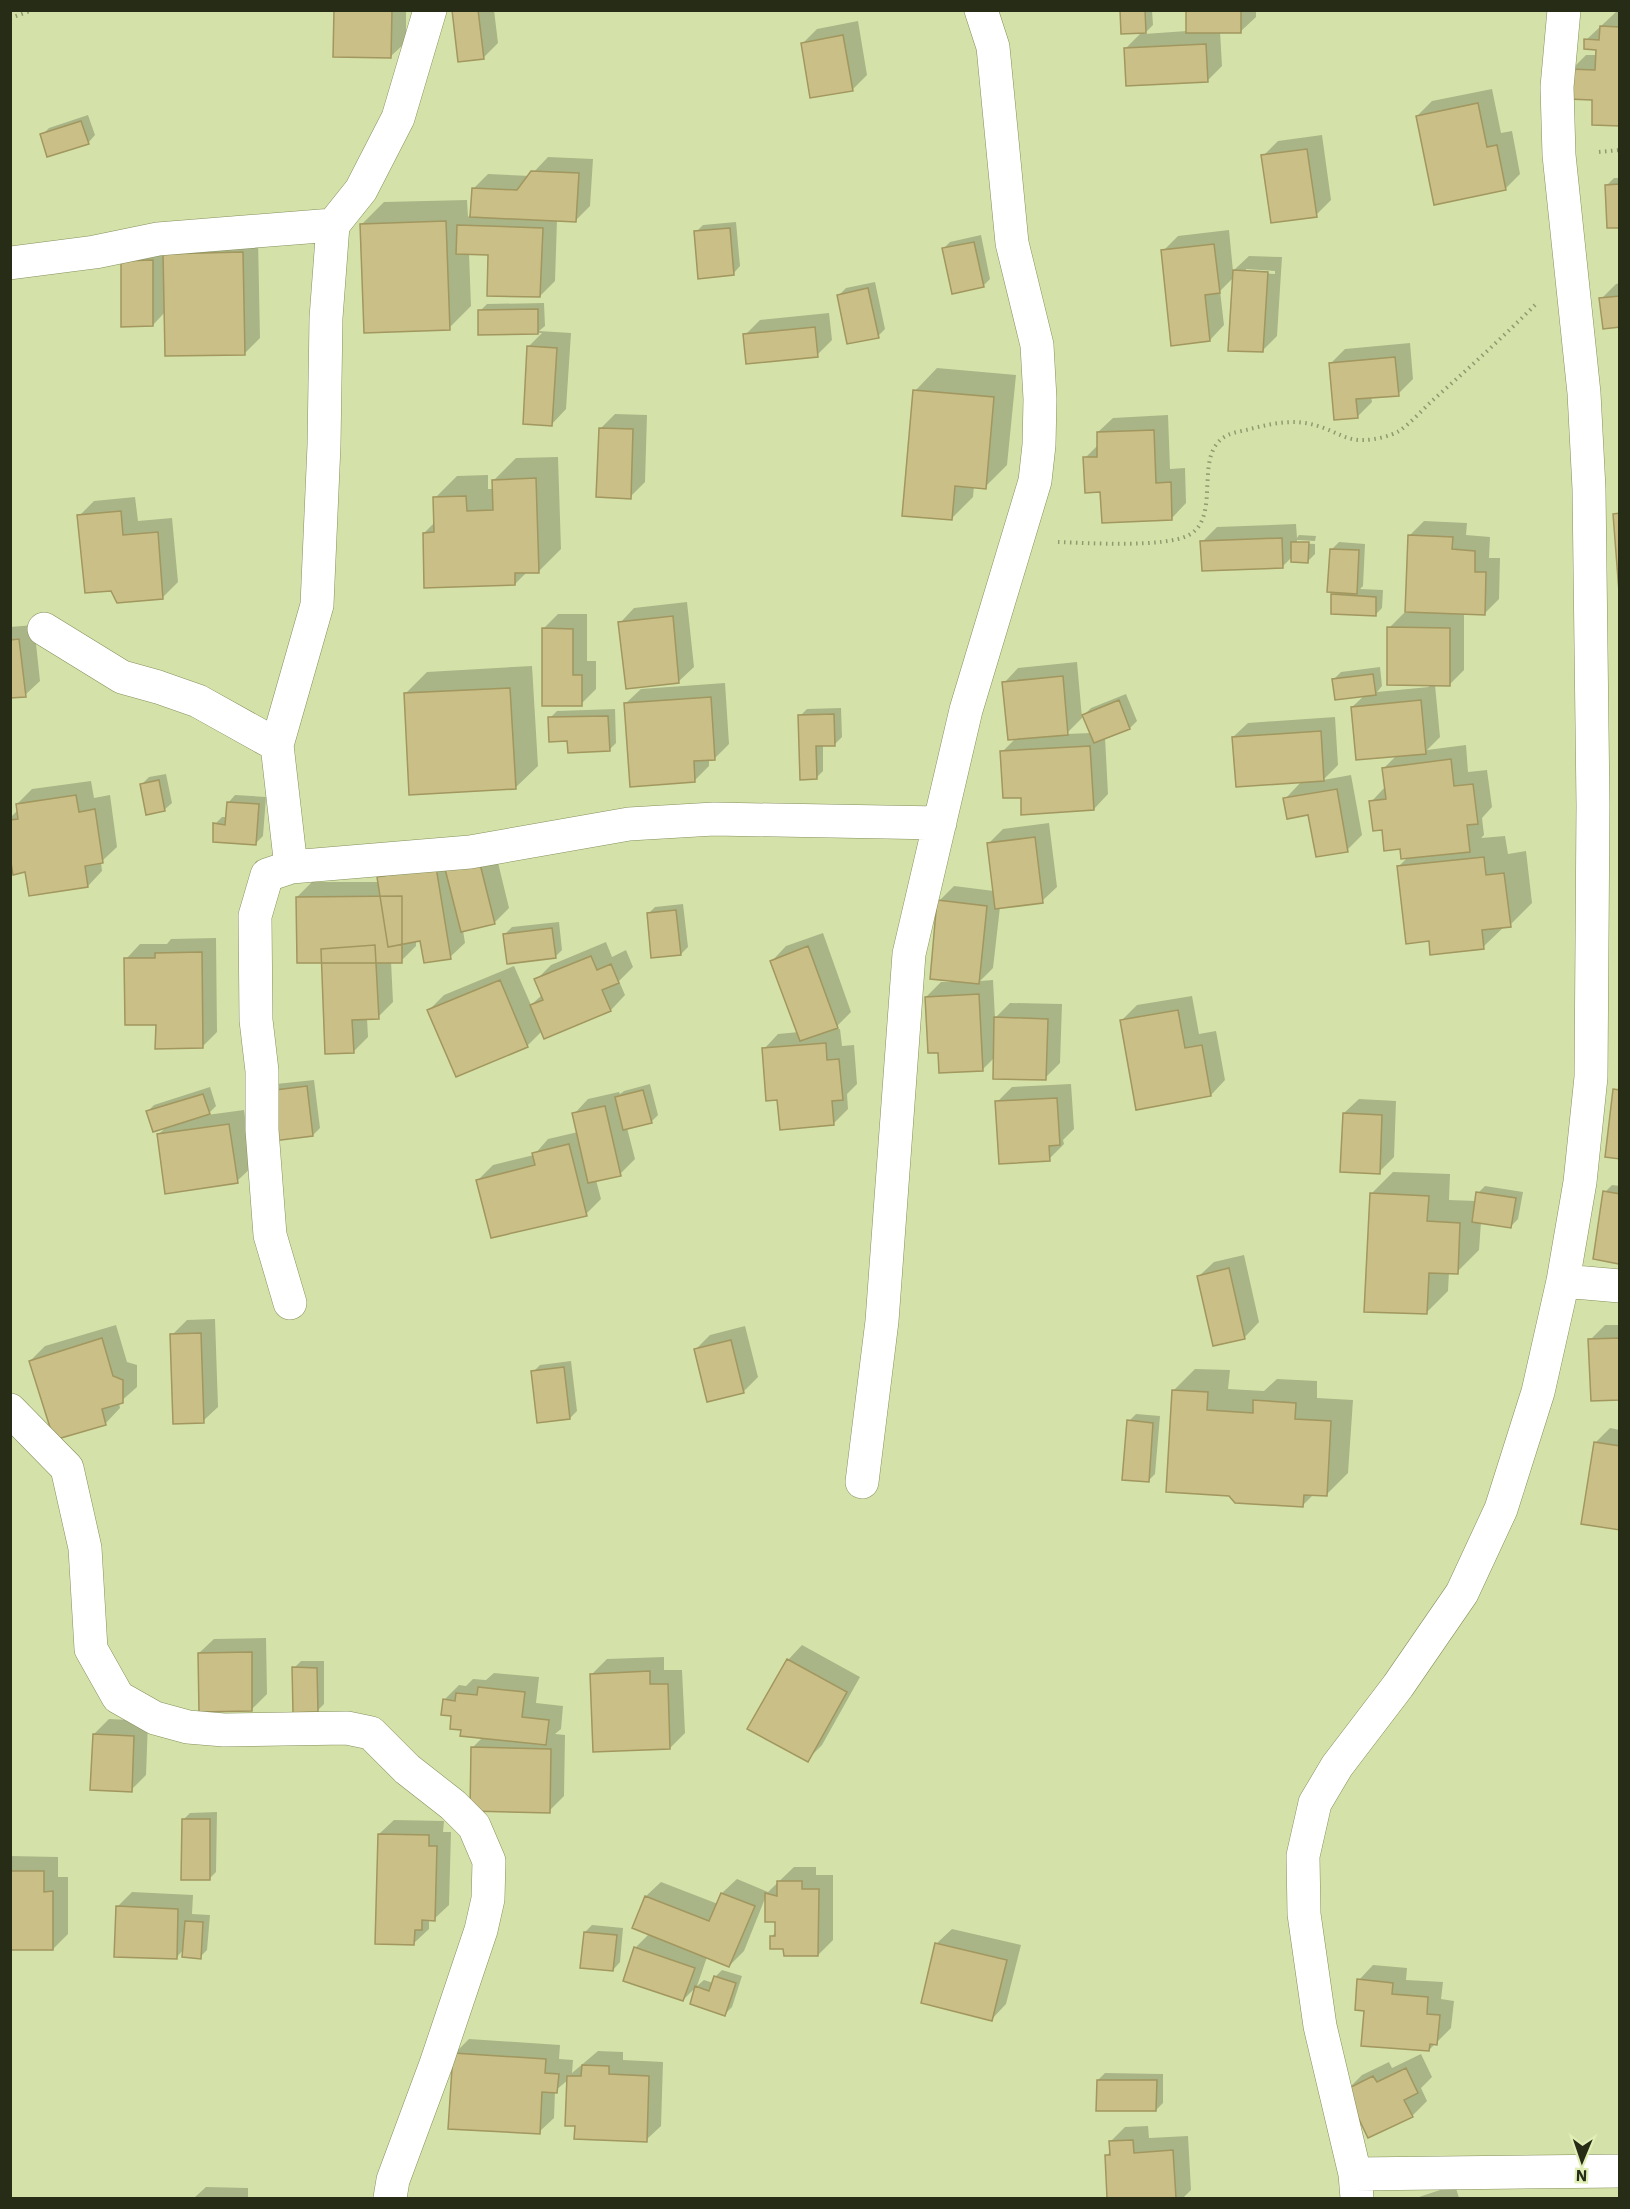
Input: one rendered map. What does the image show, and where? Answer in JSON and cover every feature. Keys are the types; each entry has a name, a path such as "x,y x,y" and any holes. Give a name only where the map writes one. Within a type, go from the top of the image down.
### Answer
{"street":[{"path":"291,867 277,745 317,605 324,445 326,318 333,225 361,190 398,118 430,10"},
{"path":"862,1482 882,1321 909,954 966,710 1035,482 1039,445 1040,399 1037,345 1012,243 993,47 981,10"},
{"path":"1564,10 1557,87 1559,144 1584,393 1589,489 1593,956 1591,1077 1581,1182 1563,1281 1538,1392 1504,1498 1462,1593 1398,1686 1337,1766 1314,1803 1303,1856 1304,1914 1320,2026 1356,2187 1620,2171"},
{"path":"10,263 95,252 158,239 333,225"},
{"path":"44,629 122,677 198,701 277,745"},
{"path":"290,1303 270,1235 262,1130 262,1071 256,1020 255,916 267,875 291,867 470,852 640,824 714,819 940,823"},
{"path":"1563,1281 1620,1286"},
{"path":"10,1410 67,1468 85,1548 92,1649 118,1697 155,1718 188,1727 224,1730 347,1728 371,1733 407,1769 453,1805 474,1826 489,1861 488,1899 481,1930 436,2064 393,2180 390,2199"}],"path":[{"path":"10,18 33,10"},
{"path":"1018,540 1109,544 1176,540 1189,535 1196,530 1204,516 1211,452 1218,441 1228,434 1281,422 1302,422 1322,427 1347,438 1365,440 1398,431 1521,319 1572,267"}],"building":[{"path":"334,10 392,10 391,58 333,57"},
{"path":"452,10 478,10 484,59 458,62"},
{"path":"1120,10 1145,10 1146,33 1121,34"},
{"path":"1186,10 1241,10 1241,33 1186,33"},
{"path":"1600,26 1620,27 1620,126 1592,125 1592,100 1568,99 1569,69 1595,70 1596,50 1584,49 1584,39 1599,40"},
{"path":"843,35 853,91 810,98 801,43"},
{"path":"1206,44 1208,82 1126,86 1124,48"},
{"path":"1478,103 1487,147 1497,145 1506,190 1434,205 1416,116"},
{"path":"81,121 89,144 47,157 40,134"},
{"path":"1307,149 1317,217 1271,223 1261,155"},
{"path":"531,171 579,173 576,222 470,217 472,188 517,190"},
{"path":"1620,184 1620,228 1607,228 1605,185"},
{"path":"446,221 450,330 364,333 360,224"},
{"path":"457,225 543,228 540,297 487,296 488,255 456,254"},
{"path":"730,228 734,275 698,279 694,231"},
{"path":"974,242 984,287 952,294 942,248"},
{"path":"1214,244 1220,293 1205,295 1210,341 1171,346 1161,250"},
{"path":"243,252 245,355 165,356 163,254"},
{"path":"153,260 153,326 121,327 121,261"},
{"path":"1233,270 1268,272 1263,352 1228,351"},
{"path":"868,288 879,338 847,344 837,295"},
{"path":"1620,296 1620,327 1603,329 1599,298"},
{"path":"538,309 538,334 478,335 478,310"},
{"path":"815,327 818,357 746,364 743,334"},
{"path":"527,346 557,348 552,426 523,424"},
{"path":"1395,357 1399,396 1356,399 1358,418 1334,420 1329,363"},
{"path":"913,390 994,397 986,489 955,486 952,520 902,516"},
{"path":"599,428 633,429 631,499 596,497"},
{"path":"1154,430 1156,483 1171,482 1172,520 1102,523 1100,492 1085,493 1083,457 1097,457 1097,432"},
{"path":"536,478 539,573 515,573 515,585 424,588 423,533 434,532 433,497 466,496 467,511 493,510 492,480"},
{"path":"121,511 123,535 158,532 163,599 117,603 111,591 85,593 77,515"},
{"path":"1620,513 1620,605 1613,514"},
{"path":"1408,535 1453,537 1452,549 1475,551 1475,572 1486,572 1485,615 1405,612"},
{"path":"1282,538 1283,568 1202,571 1200,541"},
{"path":"1291,542 1309,542 1308,563 1291,562"},
{"path":"1330,549 1359,550 1357,594 1327,592"},
{"path":"1331,594 1376,597 1376,616 1331,614"},
{"path":"673,616 679,683 626,689 618,622"},
{"path":"1387,627 1450,628 1450,686 1387,685"},
{"path":"542,628 573,629 573,675 582,675 582,706 542,706"},
{"path":"19,639 26,697 10,698 10,640"},
{"path":"1373,674 1376,695 1335,700 1332,679"},
{"path":"1063,676 1068,735 1008,740 1002,682"},
{"path":"510,688 516,789 409,795 404,693"},
{"path":"711,697 715,760 694,761 695,782 630,787 624,703"},
{"path":"1119,700 1130,729 1094,743 1082,715"},
{"path":"1421,700 1426,754 1356,760 1351,707"},
{"path":"834,714 835,746 816,746 817,779 800,780 798,715"},
{"path":"608,716 610,751 568,753 567,741 549,742 548,717"},
{"path":"1321,731 1324,781 1236,787 1232,737"},
{"path":"1090,746 1094,810 1021,815 1021,798 1003,798 1000,751"},
{"path":"1451,759 1454,786 1473,784 1478,824 1467,825 1470,852 1401,859 1400,849 1384,851 1382,830 1373,831 1369,801 1386,799 1382,768"},
{"path":"159,780 165,811 146,815 140,784"},
{"path":"1337,789 1348,852 1316,857 1308,815 1287,819 1283,798"},
{"path":"76,795 79,812 95,809 103,863 85,866 88,887 29,896 25,872 13,875 10,856 10,820 18,819 16,804"},
{"path":"227,802 259,804 256,845 213,842 213,823 225,825"},
{"path":"1035,837 1043,903 995,909 987,843"},
{"path":"478,856 495,924 461,932 444,865"},
{"path":"1484,857 1486,875 1504,873 1511,927 1482,930 1484,949 1430,955 1429,941 1406,944 1397,866"},
{"path":"436,867 451,959 424,963 420,941 388,947 377,877"},
{"path":"402,896 402,963 297,963 296,897"},
{"path":"937,900 987,906 979,984 930,979"},
{"path":"676,910 681,955 651,958 647,913"},
{"path":"552,928 556,958 507,964 503,934"},
{"path":"375,945 379,1019 352,1020 354,1053 325,1054 321,949"},
{"path":"808,946 838,1028 800,1041 770,961"},
{"path":"202,952 203,1048 155,1049 156,1025 125,1025 124,958 155,958 155,953"},
{"path":"591,956 597,970 611,964 619,983 602,990 611,1011 544,1039 530,1005 543,1000 534,979"},
{"path":"500,980 528,1047 456,1077 427,1010"},
{"path":"979,994 983,1071 939,1073 938,1053 928,1053 925,997"},
{"path":"1178,1010 1185,1048 1202,1045 1211,1096 1136,1110 1120,1020"},
{"path":"994,1017 1048,1019 1046,1080 993,1079"},
{"path":"826,1043 827,1060 839,1059 843,1100 832,1101 834,1125 780,1130 777,1100 766,1101 762,1048"},
{"path":"307,1086 313,1136 273,1141 267,1091"},
{"path":"1613,1089 1620,1090 1620,1159 1605,1157"},
{"path":"643,1090 652,1123 623,1130 615,1097"},
{"path":"203,1094 210,1114 153,1132 146,1111"},
{"path":"1057,1098 1060,1145 1049,1146 1050,1161 999,1164 995,1101"},
{"path":"605,1106 621,1176 588,1183 572,1113"},
{"path":"1343,1113 1382,1115 1380,1174 1340,1172"},
{"path":"229,1124 238,1183 165,1194 157,1134"},
{"path":"569,1144 587,1216 491,1238 476,1180 535,1165 532,1153"},
{"path":"1603,1191 1620,1194 1619,1264 1593,1259"},
{"path":"1476,1192 1516,1198 1511,1228 1472,1222"},
{"path":"1370,1193 1429,1196 1427,1221 1460,1223 1458,1274 1429,1273 1427,1314 1364,1312"},
{"path":"1229,1268 1245,1339 1213,1346 1197,1276"},
{"path":"201,1333 204,1423 173,1424 170,1334"},
{"path":"102,1338 113,1376 123,1380 123,1403 102,1409 106,1425 54,1440 29,1361"},
{"path":"1620,1338 1620,1400 1591,1401 1588,1339"},
{"path":"731,1340 744,1393 707,1402 694,1349"},
{"path":"564,1367 570,1419 537,1423 531,1371"},
{"path":"1172,1390 1208,1392 1207,1410 1253,1413 1253,1400 1296,1403 1295,1419 1331,1421 1327,1496 1304,1495 1303,1507 1235,1503 1229,1496 1166,1492"},
{"path":"1127,1420 1153,1423 1149,1482 1122,1480"},
{"path":"1594,1442 1620,1446 1620,1530 1581,1524"},
{"path":"252,1652 252,1711 199,1712 198,1653"},
{"path":"787,1659 847,1692 808,1762 747,1729"},
{"path":"292,1667 317,1668 318,1712 293,1713"},
{"path":"650,1671 650,1684 668,1684 670,1749 593,1752 590,1674"},
{"path":"478,1687 525,1692 522,1717 549,1720 546,1745 460,1736 461,1730 450,1729 451,1716 441,1715 443,1699 455,1701 456,1693 477,1695"},
{"path":"93,1734 134,1736 132,1792 90,1790"},
{"path":"471,1747 551,1749 550,1813 470,1811"},
{"path":"182,1819 210,1819 210,1880 181,1880"},
{"path":"378,1834 429,1835 429,1846 437,1846 435,1921 422,1920 422,1930 415,1930 414,1945 375,1944"},
{"path":"10,1871 44,1871 44,1892 53,1891 53,1950 10,1950"},
{"path":"777,1881 802,1881 802,1889 819,1889 818,1956 784,1956 783,1949 770,1949 770,1936 775,1936 775,1922 765,1922 765,1893 777,1896"},
{"path":"721,1893 755,1906 729,1967 632,1928 645,1896 709,1921"},
{"path":"116,1906 178,1909 177,1959 114,1957"},
{"path":"185,1921 203,1922 201,1959 182,1957"},
{"path":"584,1932 617,1935 613,1971 580,1968"},
{"path":"935,1943 1007,1960 992,2021 921,2003"},
{"path":"634,1947 695,1968 683,2001 623,1981"},
{"path":"714,1976 736,1983 725,2016 690,2004 695,1986 709,1991"},
{"path":"1357,1979 1393,1983 1392,1994 1428,1997 1427,2014 1440,2015 1437,2045 1430,2044 1429,2051 1361,2046 1364,2011 1355,2010"},
{"path":"453,2053 546,2059 545,2073 559,2074 557,2093 542,2092 540,2134 448,2129"},
{"path":"582,2065 609,2066 609,2074 649,2076 647,2142 574,2139 575,2126 565,2126 567,2076 581,2076"},
{"path":"1406,2068 1418,2093 1404,2100 1413,2117 1368,2138 1345,2090 1373,2076 1377,2082"},
{"path":"1097,2080 1157,2080 1156,2111 1096,2111"},
{"path":"1133,2140 1134,2153 1173,2150 1176,2198 1107,2198 1105,2155 1110,2155 1109,2141"}]}
